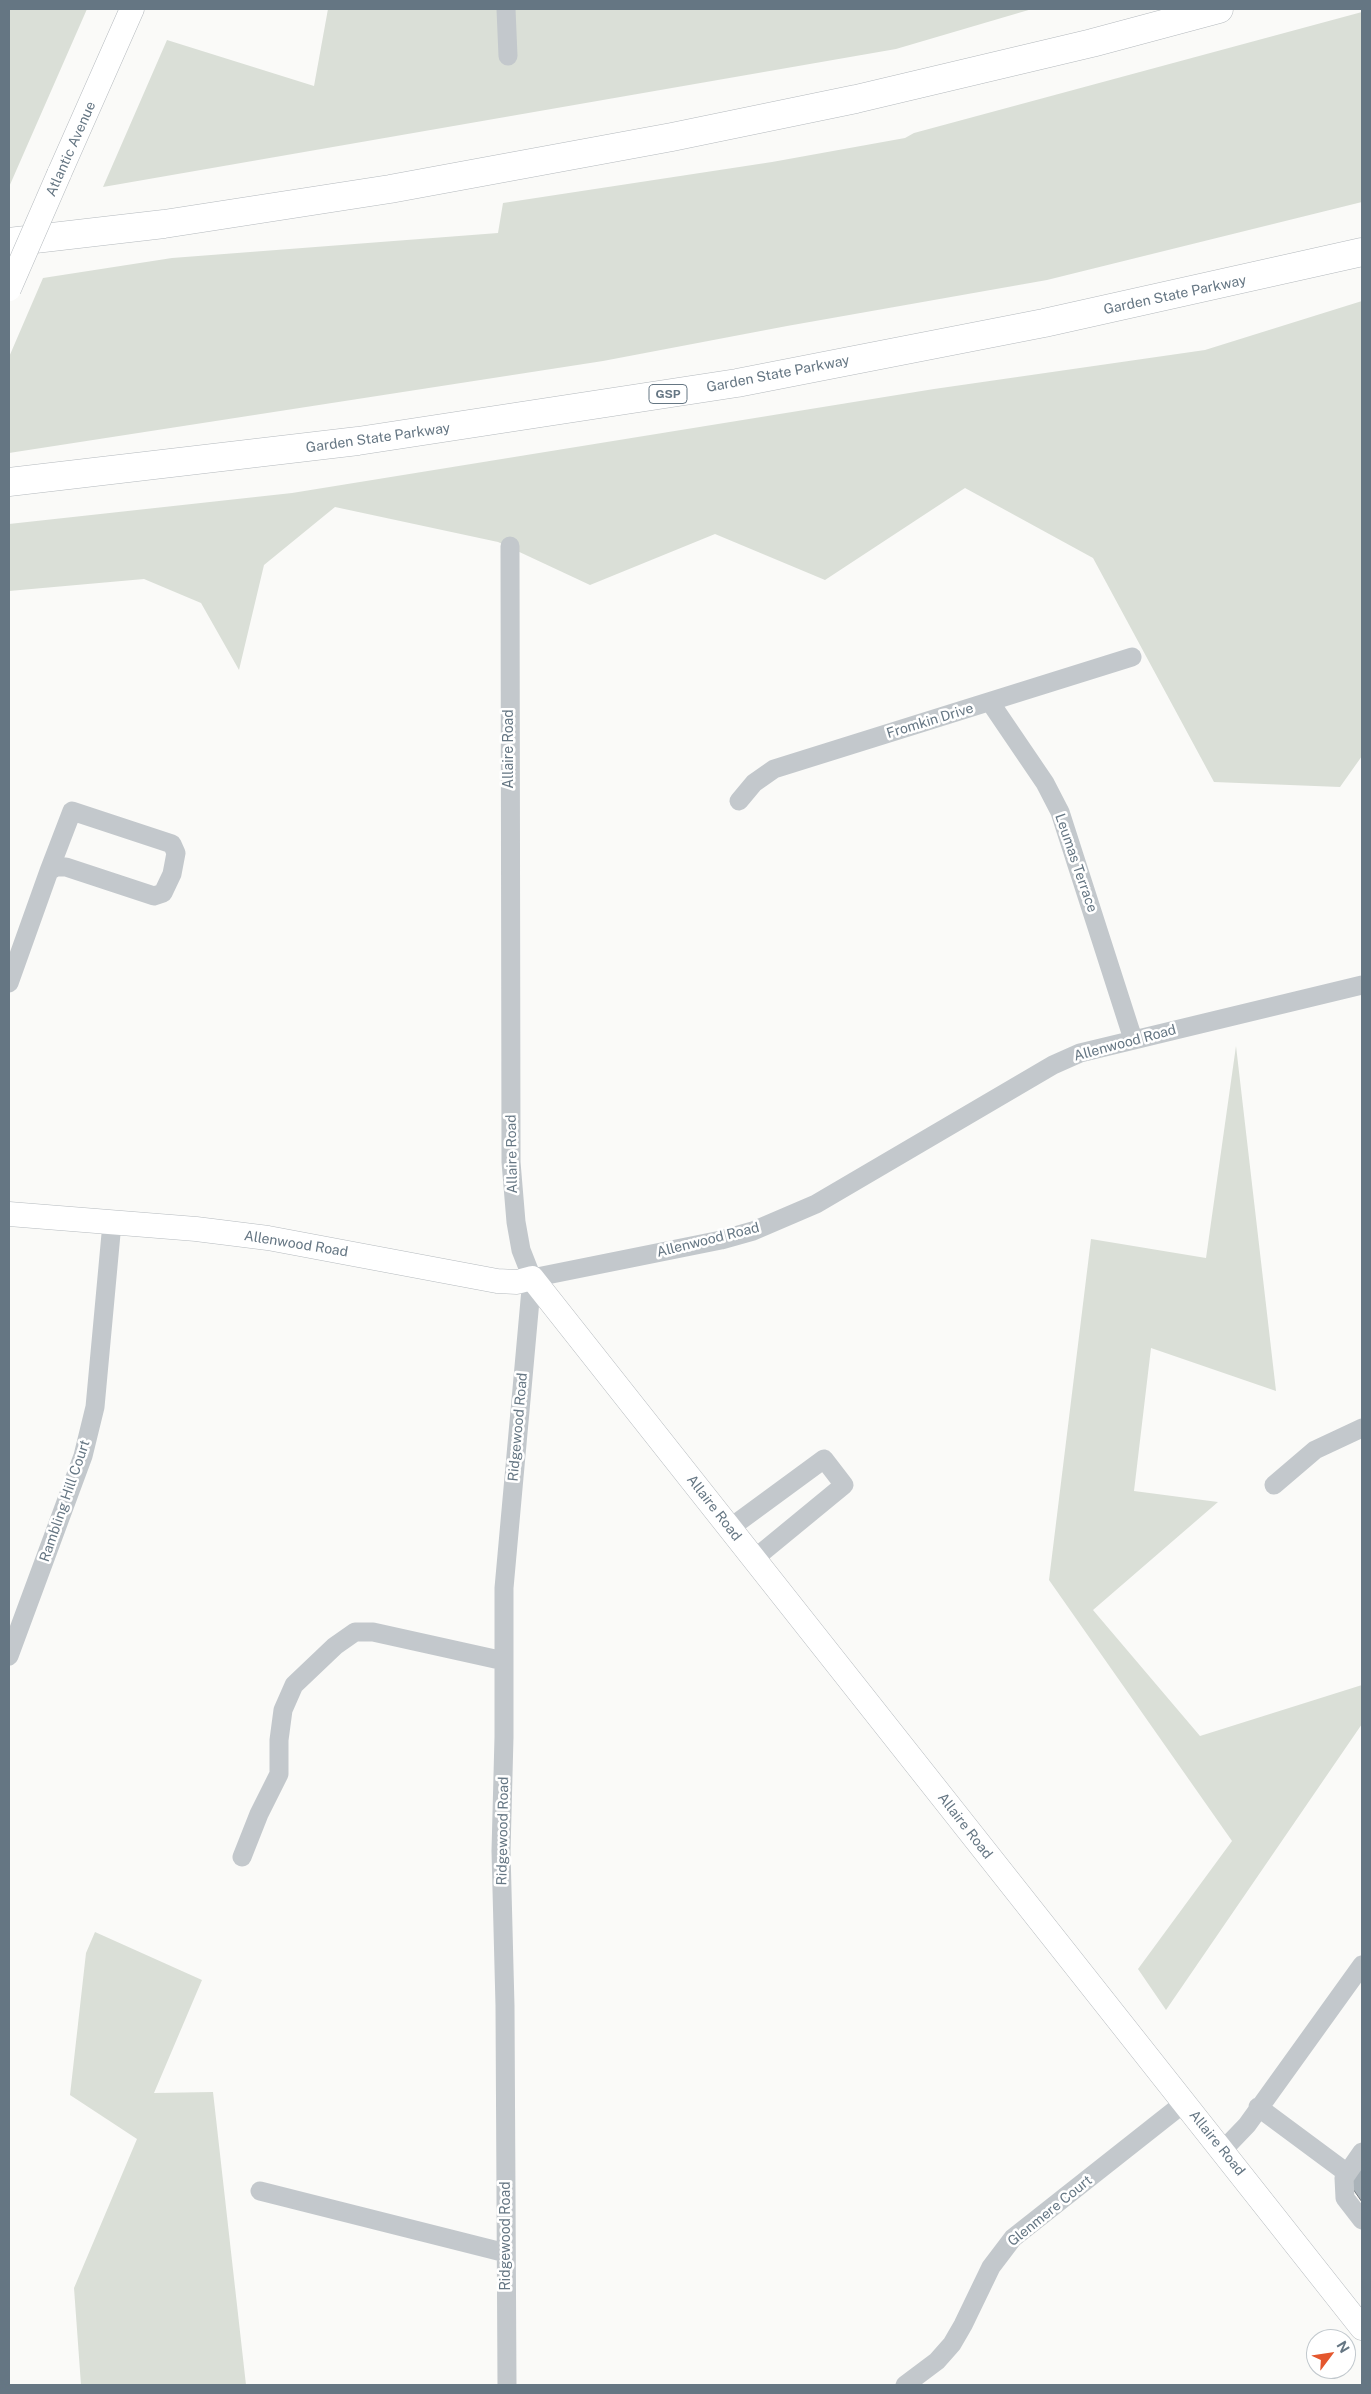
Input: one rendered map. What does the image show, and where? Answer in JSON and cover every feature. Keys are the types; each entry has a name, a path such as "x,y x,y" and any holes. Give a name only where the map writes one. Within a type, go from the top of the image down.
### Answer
{"highway":[{"path":"9,242 164,224 390,189 672,137 856,99 1064,50 1219,9"},
{"name":"Garden State Parkway","path":"9,482 358,441 737,383 1044,324 1362,252"}],"main road":[{"name":"Atlantic Avenue","path":"9,289 132,9"},
{"name":"Allenwood Road","path":"9,1214 196,1229 268,1238 497,1281 517,1282 532,1278"},
{"name":"Allaire Road","path":"532,1278 1359,2322"}],"street":[{"path":"506,9 508,56"},
{"name":"Allaire Road","path":"510,546 511,1162 516,1222 521,1250 532,1278"},
{"name":"Fromkin Drive","path":"739,801 754,783 774,769 1132,657"},
{"name":"Leumas Terrace","path":"990,702 1045,783 1060,812 1134,1039"},
{"path":"9,983 49,871 72,811 172,844 176,853 172,874 163,893 154,896 66,867 56,867 49,871"},
{"name":"Allenwood Road","path":"532,1278 721,1240 781,1221 816,1204 1053,1065 1080,1053 1362,984"},
{"name":"Rambling Hill Court","path":"9,1656 84,1456 95,1407 112,1223"},
{"name":"Ridgewood Road","path":"507,2385 501,1851 504,1588 532,1278"},
{"path":"1274,1485 1315,1450 1362,1428"},
{"path":"730,1528 824,1459 844,1485 754,1559"},
{"path":"242,1857 259,1814 279,1774 279,1740 283,1710 294,1685 335,1646 355,1632 374,1632 504,1661"},
{"path":"1223,2150 1246,2125 1362,1965"},
{"name":"Glenmere Court","path":"905,2385 937,2361 952,2344 991,2267 1013,2238 1184,2103"},
{"path":"1258,2107 1347,2173"},
{"path":"1362,2152 1344,2178 1345,2198 1362,2220"},
{"path":"260,2191 506,2253"}],"shaded area":[{"path":"9,9 87,9 9,187"},
{"path":"328,9 1032,9 896,49 103,187 167,40 314,86"},
{"path":"1362,12 1362,202 1047,280 603,361 9,453 9,357 43,278 172,258 498,233 503,203 772,162 905,138 914,133"},
{"path":"1362,301 1362,756 1340,787 1214,782 1093,558 965,488 825,580 715,534 590,585 498,542 335,507 264,565 239,670 201,603 144,579 9,591 9,524 292,493 934,389 1205,350"},
{"path":"1236,1046 1276,1391 1151,1348 1134,1491 1218,1502 1093,1610 1200,1736 1362,1685 1362,1724 1166,2010 1138,1969 1232,1841 1049,1580 1091,1239 1206,1258"},
{"path":"95,1932 202,1980 154,2093 213,2092 246,2385 81,2385 74,2288 137,2139 70,2095 86,1953"}],"building":[{"path":"1362,2165 1362,2202 1346,2179"}]}
